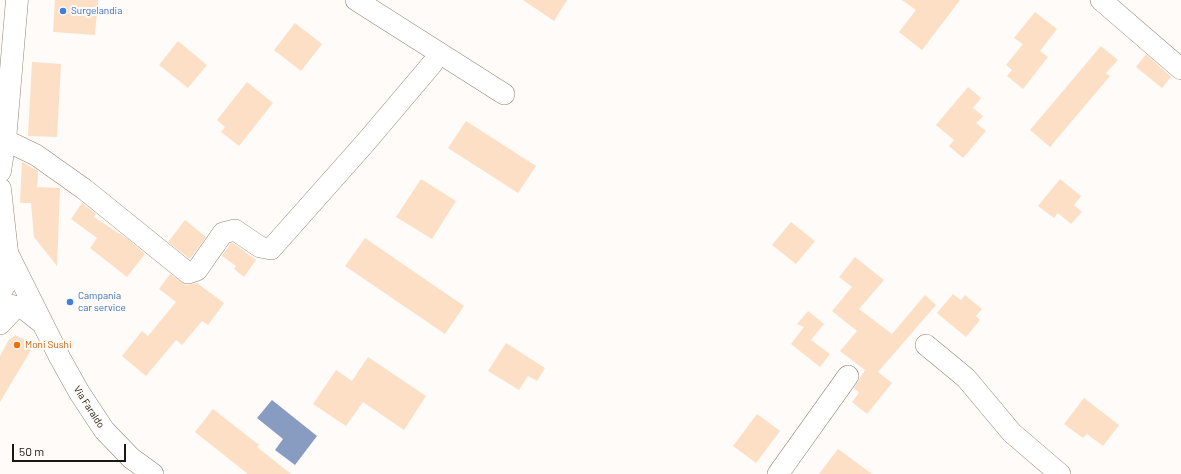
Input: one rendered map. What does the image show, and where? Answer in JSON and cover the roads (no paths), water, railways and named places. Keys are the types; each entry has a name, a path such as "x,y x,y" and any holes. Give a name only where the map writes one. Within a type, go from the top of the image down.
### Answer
{"main road":[{"path":"0,171 18,0"},
{"path":"0,189 4,247 10,266 9,276 5,286 0,292"}],"street":[{"path":"356,0 504,94"},
{"path":"1101,0 1181,69"},
{"path":"4,140 36,156 84,189 188,273 197,270 223,233 235,230 260,247 271,249 366,142 432,64"},
{"name":"Via Faraldo","path":"4,247 60,358 79,392 104,430 131,458 153,474"},
{"path":"0,324 8,305 24,309 44,325"},
{"path":"926,345 966,378 1012,433 1060,474"},
{"path":"778,474 848,376"}],"water":[{"path":"272,400 317,436 295,465 275,450 283,439 257,418"}],"place":[{"name":"Surgelandia","path":"63,11"},
{"name":"Campania car service","path":"70,302"},
{"name":"Moni Sushi","path":"17,345"}]}
